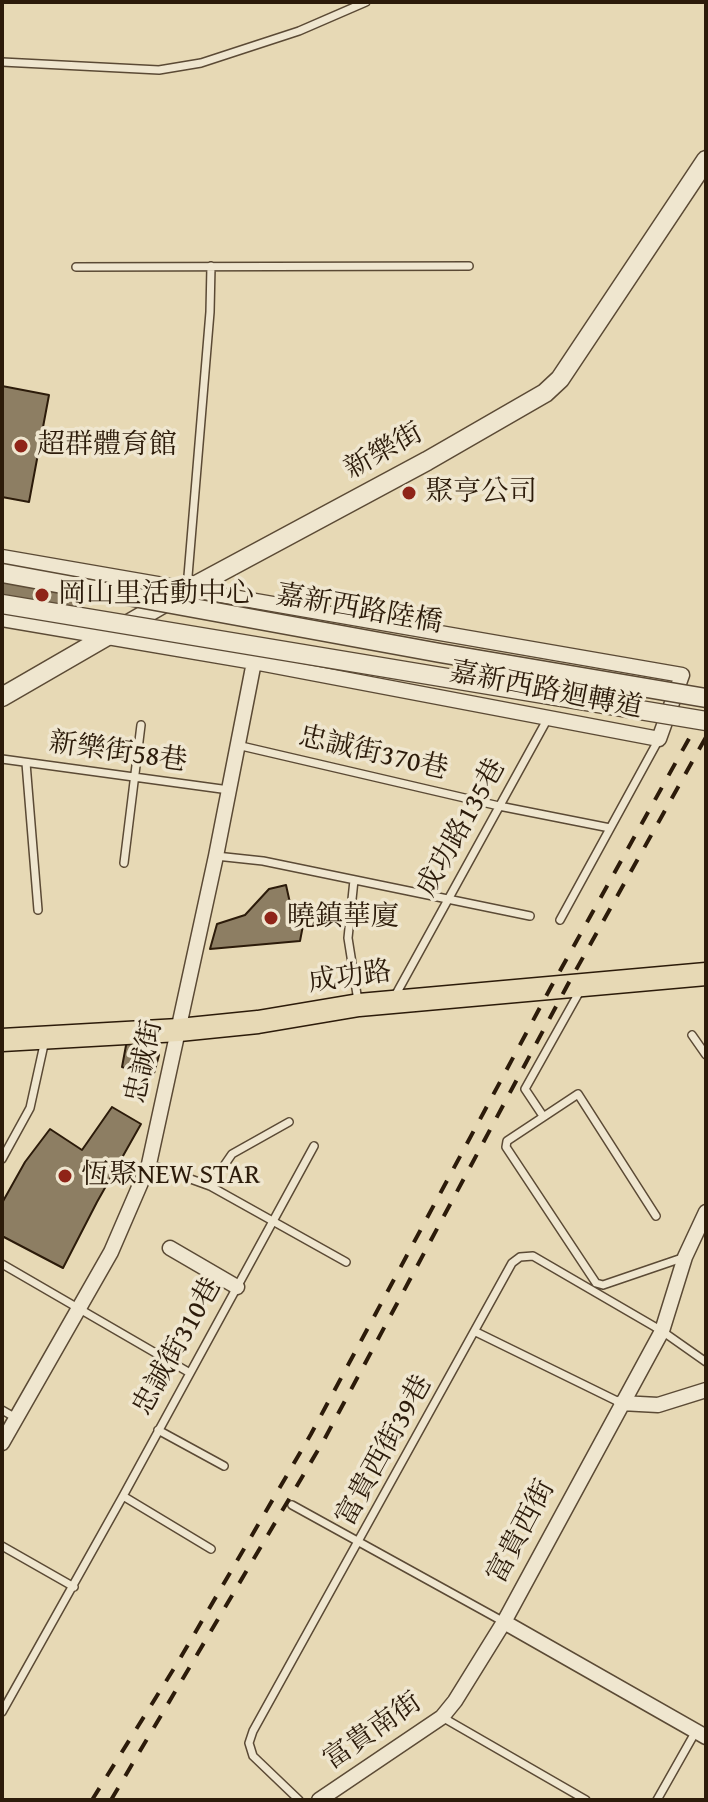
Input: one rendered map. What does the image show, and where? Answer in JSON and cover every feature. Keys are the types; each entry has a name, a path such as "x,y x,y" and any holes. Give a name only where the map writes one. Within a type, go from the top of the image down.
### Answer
{"main road":[{"name":"成功路","path":"2,1040 179,1030 258,1022 392,1001 706,974"}],"street":[{"name":"新樂街","path":"2,697 187,590 427,461 545,393 560,379 706,160"},
{"path":"2,557 187,590"},
{"name":"嘉新西路陸橋","path":"2,573 706,698"},
{"name":"嘉新西路迴轉道","path":"2,619 254,662 659,739 682,675 187,590"},
{"name":"嘉新西路陸橋","path":"2,604 706,721"},
{"name":"忠誠街","path":"2,1443 111,1252 149,1164 216,856 254,662"},
{"name":"富貴西街","path":"701,1734 504,1622 662,1331 685,1257 706,1212"},
{"path":"170,1248 237,1287"},
{"path":"621,1403 658,1405 706,1391"},
{"name":"富貴南街","path":"319,1800 442,1717 504,1622"}],"lane":[{"path":"2,62 159,70 201,63 271,40 366,2"},
{"path":"187,590 210,312 211,266"},
{"path":"76,267 469,266"},
{"name":"成功路135巷","path":"392,1001 548,718"},
{"path":"124,863 141,725"},
{"path":"560,920 659,739"},
{"name":"忠誠街370巷","path":"237,745 499,806 610,828"},
{"name":"新樂街58巷","path":"2,759 229,790"},
{"path":"26,763 38,910"},
{"path":"216,856 263,861 530,916"},
{"path":"354,880 348,938 359,1005"},
{"path":"543,1116 525,1089 584,984"},
{"path":"692,1035 706,1055"},
{"path":"2,1159 30,1108 45,1038"},
{"path":"656,1216 578,1094 507,1141 506,1147 596,1283 603,1285 685,1257"},
{"path":"210,1186 232,1154 289,1122"},
{"name":"忠誠街310巷","path":"2,1712 4,1702 74,1587 314,1146"},
{"path":"149,1164 210,1186 346,1262"},
{"name":"富貴西街39巷","path":"299,1800 253,1756 249,1743 253,1731 512,1263 520,1257 533,1256 662,1331 706,1362"},
{"path":"2,1264 190,1373"},
{"path":"476,1332 621,1403"},
{"path":"2,1410 16,1418"},
{"path":"158,1430 224,1466"},
{"path":"123,1496 211,1549"},
{"path":"292,1505 504,1622"},
{"path":"2,1546 74,1587"},
{"path":"442,1717 586,1800"},
{"path":"657,1800 701,1734"}],"building":[{"name":"超群體育館","path":"2,386 49,395 29,502 2,497"},
{"name":"岡山里活動中心","path":"2,567 84,580 77,622 2,610"},
{"name":"曉鎮華廈","path":"286,885 290,903 298,906 299,914 305,915 300,941 210,949 217,924 245,915 269,889"},
{"path":"127,1040 151,1040 159,1055 153,1077 122,1067"},
{"name":"恆聚NEW STAR","path":"112,1107 141,1124 63,1268 2,1236 2,1203 25,1162 50,1129 82,1150"}],"railway":[{"path":"92,1800 178,1662 311,1434 551,987 706,708"},
{"path":"111,1800 324,1440 567,986 706,737"}],"place":[{"name":"超群體育館","path":"21,446"},
{"name":"聚亨公司","path":"409,493"},
{"name":"岡山里活動中心","path":"42,595"},
{"name":"曉鎮華廈","path":"271,918"},
{"name":"恆聚NEW STAR","path":"65,1176"}]}
